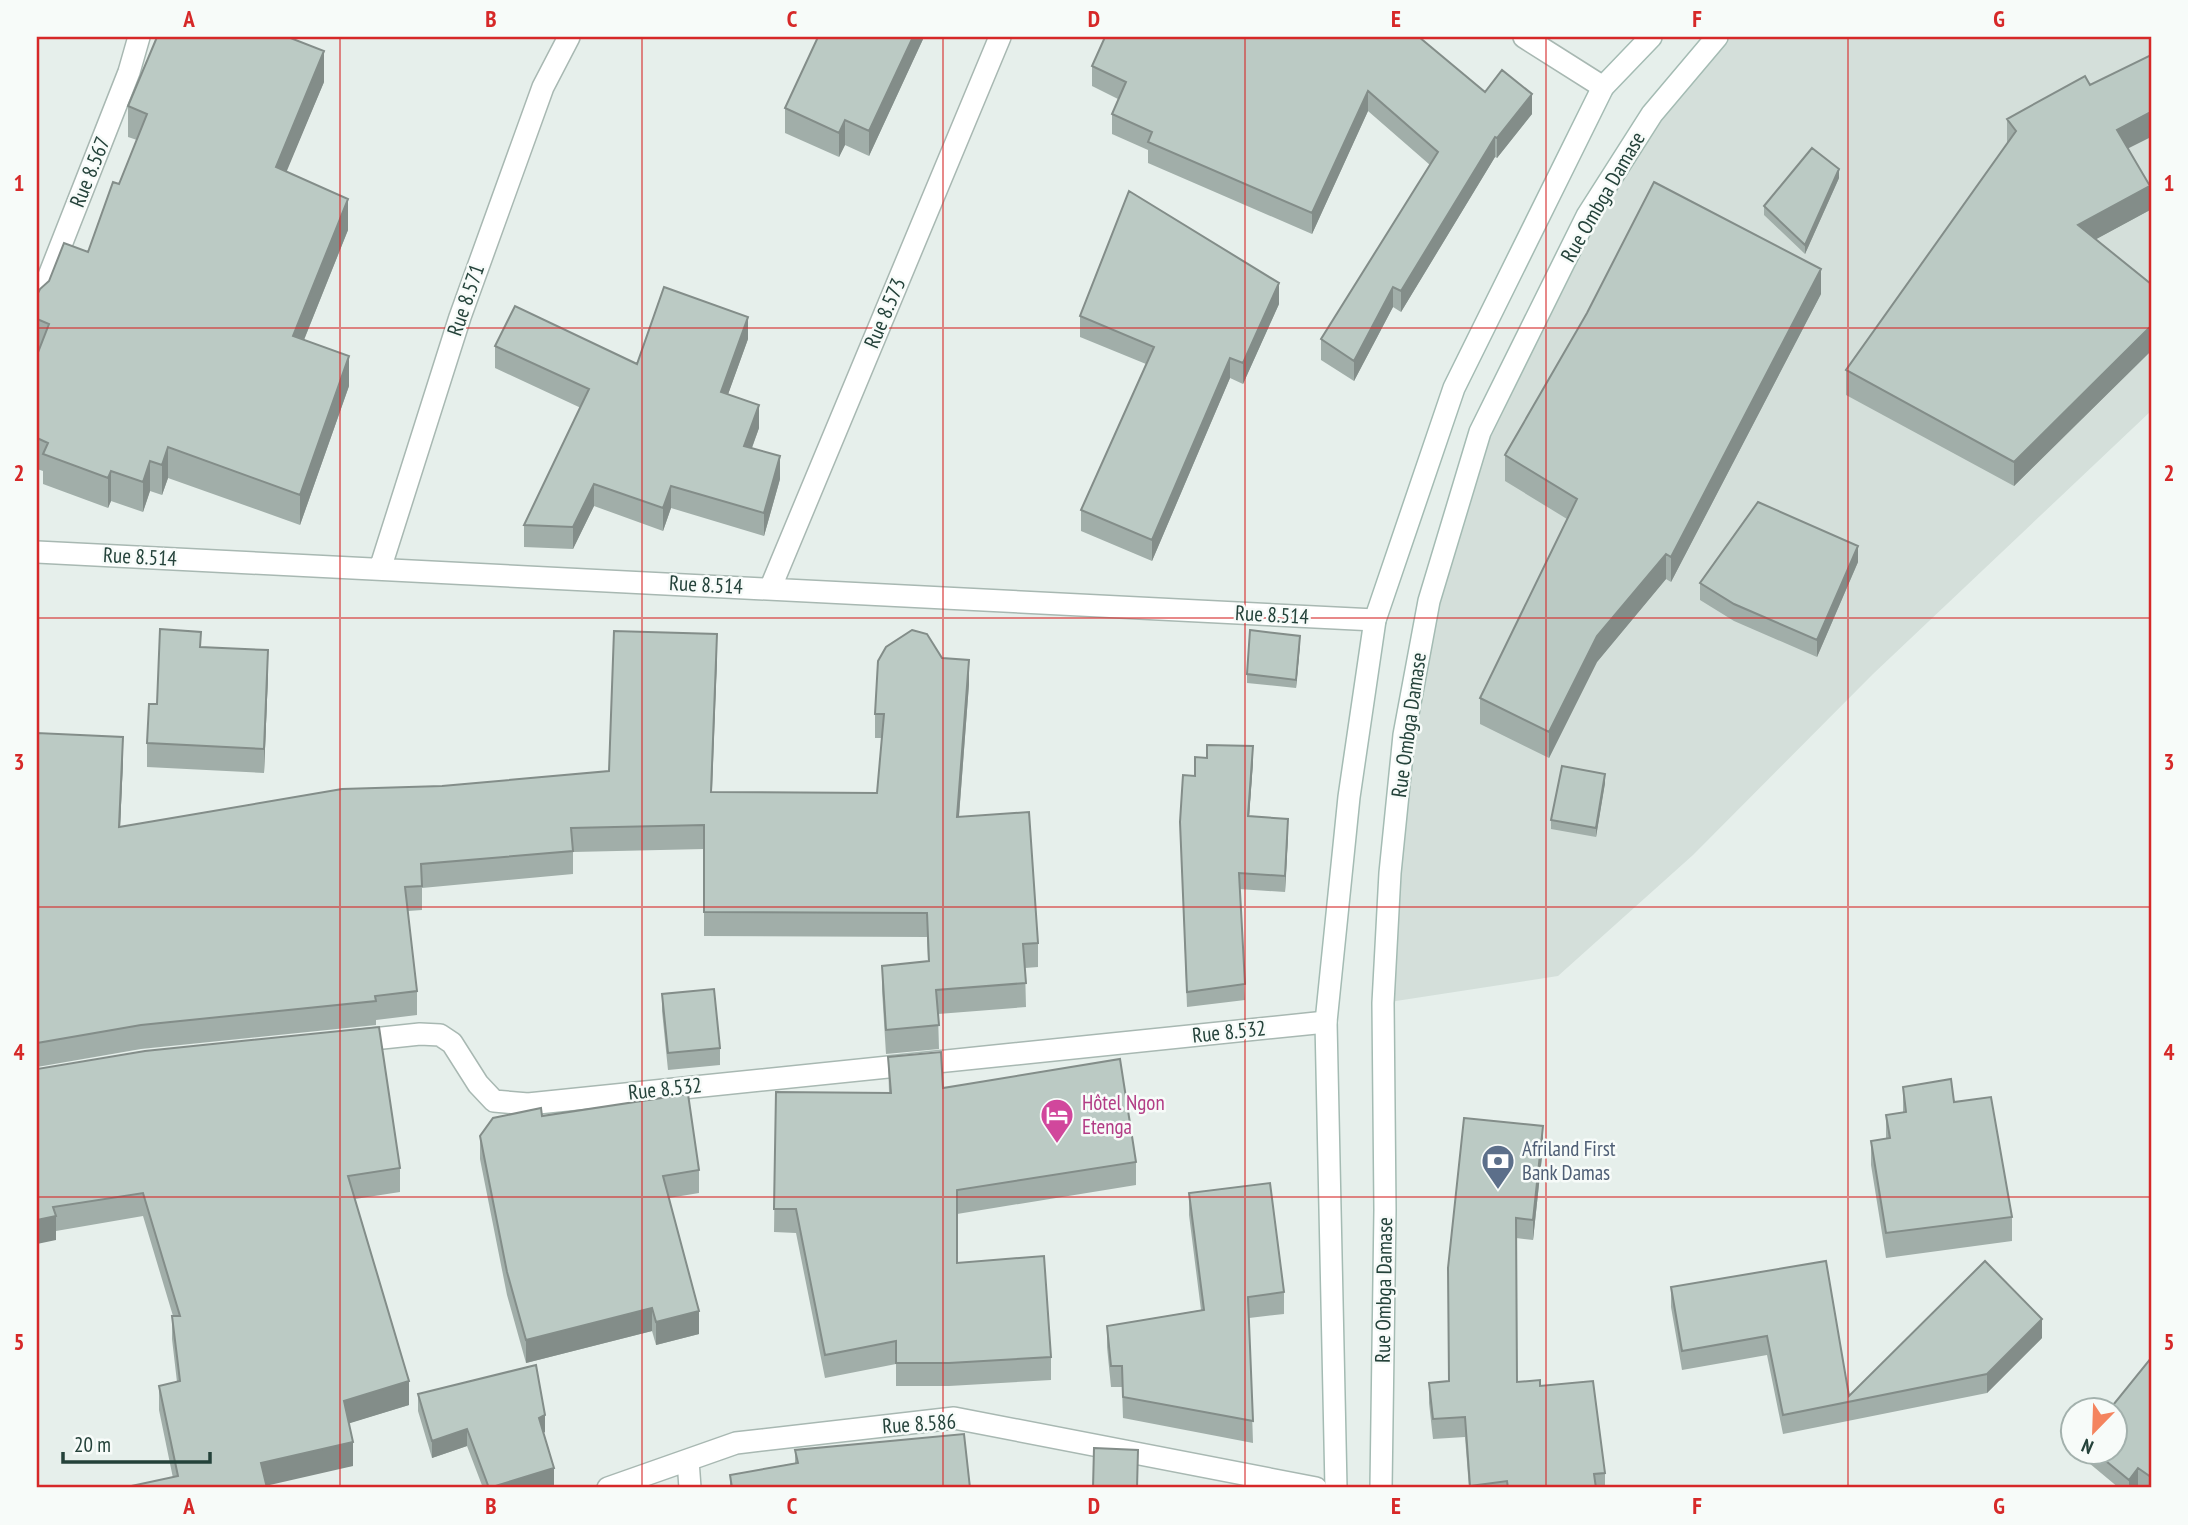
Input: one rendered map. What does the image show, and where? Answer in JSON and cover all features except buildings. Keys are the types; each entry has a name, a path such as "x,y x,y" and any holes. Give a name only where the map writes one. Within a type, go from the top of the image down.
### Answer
{"street":[{"name":"Rue 8.567","path":"37,306 129,72 139,37"},
{"name":"Rue 8.571","path":"380,569 460,317 543,87 569,37"},
{"name":"Rue 8.573","path":"770,589 1000,37"},
{"path":"1524,37 1603,87"},
{"path":"1336,1488 1326,1022 1349,797 1375,620 1454,388 1603,87 1651,37"},
{"name":"Rue Ombga Damase","path":"1381,1488 1385,1210 1383,1003 1390,873 1404,735 1429,601 1480,432 1587,216 1652,114 1717,37"},
{"name":"Rue 8.514","path":"37,552 1375,620"},
{"name":"Rue 8.532","path":"337,1042 420,1034 440,1035 452,1043 478,1083 494,1101 528,1104 1326,1022"},
{"name":"Rue 8.586","path":"608,1488 736,1443 954,1418 1316,1488"},
{"path":"688,1460 690,1488"}],"shaded area":[{"path":"1717,37 2151,37 2151,411 1873,674 1693,855 1558,976 1383,1003 1404,735 1480,432 1587,216"}],"place":[{"name":"Hôtel Ngon Etenga","path":"1057,1145"},
{"name":"Afriland First Bank Damas","path":"1498,1191"}]}
